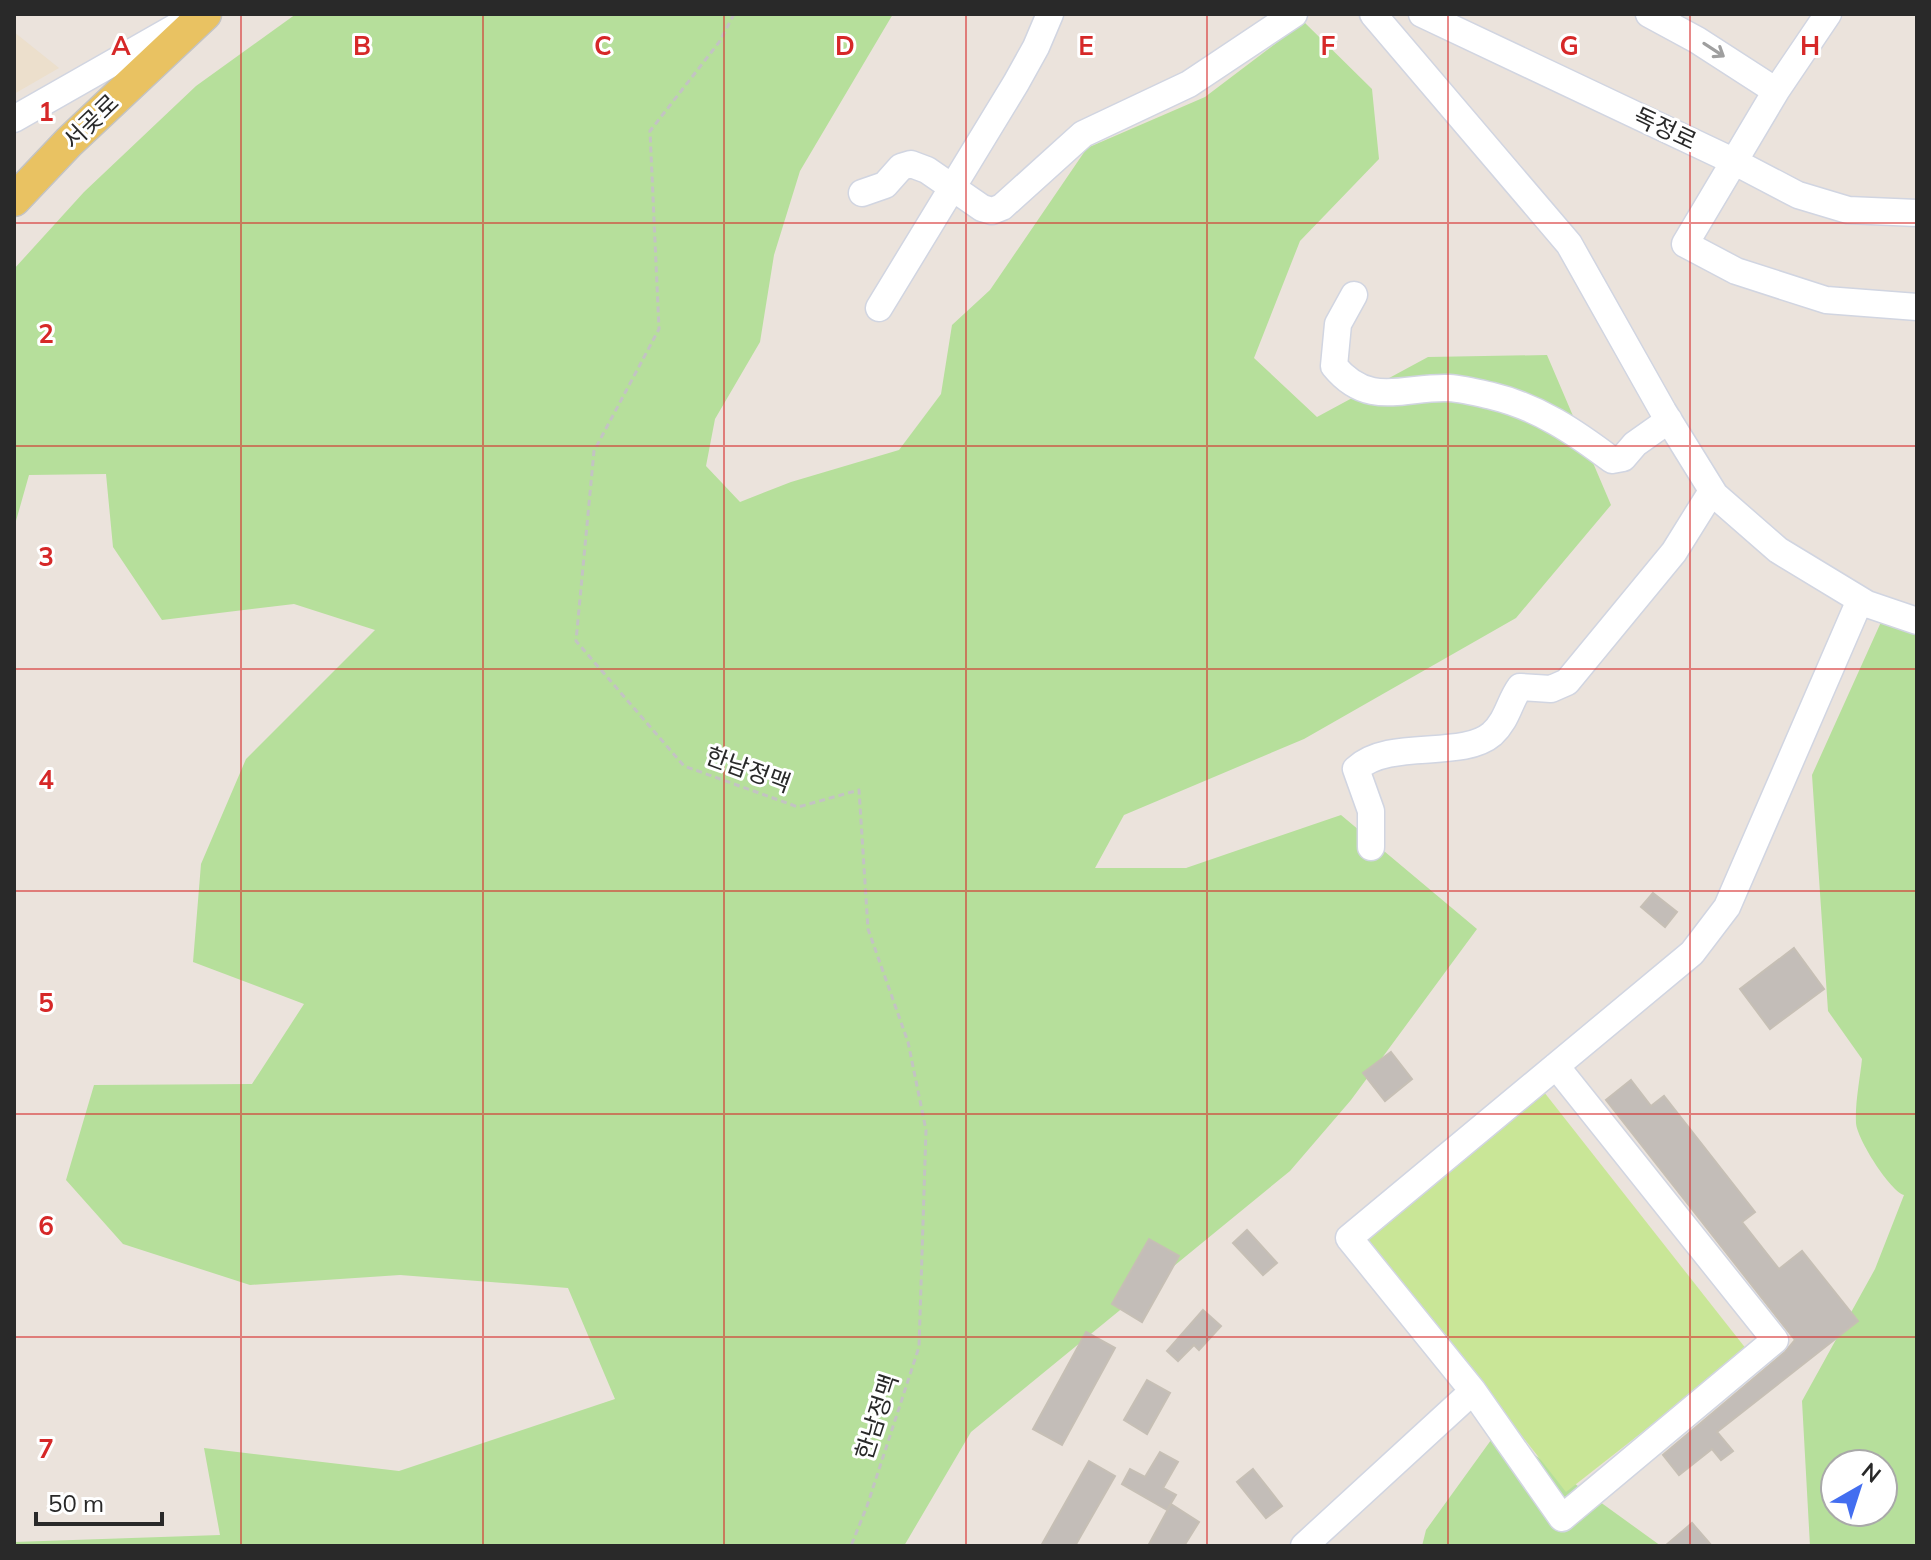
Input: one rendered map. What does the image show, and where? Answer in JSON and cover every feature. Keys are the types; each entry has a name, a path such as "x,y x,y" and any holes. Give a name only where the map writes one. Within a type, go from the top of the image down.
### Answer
{"main road":[{"name":"서곶로","path":"14,200 69,142 205,14"}],"street":[{"path":"14,119 198,14"},
{"path":"879,308 1036,47 1050,14"},
{"path":"862,193 885,185 901,167 911,164 927,170 982,208 992,211 1002,207 1083,134 1189,84 1294,14"},
{"path":"1373,14 1569,244 1712,491 1778,550 1860,600 1917,621"},
{"name":"독정로","path":"1422,14 1733,161 1798,195 1848,210 1917,213"},
{"path":"1649,14 1697,40 1776,91"},
{"path":"1828,14 1776,91 1685,244 1736,271 1814,296 1864,304 1917,307"},
{"path":"1354,295 1338,324 1334,366 1344,378 1361,388 1398,394 1449,388 1495,397 1554,418 1612,460 1623,458 1635,444 1669,420"},
{"path":"1371,847 1371,811 1356,769 1363,762 1407,750 1473,744 1490,735 1507,716 1520,687 1551,689 1567,682 1666,562 1712,491"},
{"path":"1556,1066 1775,1340 1562,1518 1473,1391 1349,1238 1556,1066 1692,953 1727,907 1860,600"},
{"path":"1304,1546 1473,1391"}],"path":[{"name":"한남정맥","path":"734,14 720,41 650,131 659,329 594,451 576,641 684,766 798,807 859,790 868,929 908,1042 926,1130 919,1347 851,1546"}],"shaded area":[{"path":"14,32 59,68 14,94"}],"green space":[{"path":"296,14 893,14 800,171 774,255 760,342 715,419 706,466 740,502 791,482 899,450 941,394 952,325 990,290 1087,148 1205,97 1304,22 1372,89 1379,159 1300,241 1254,358 1317,417 1428,357 1547,355 1611,505 1516,618 1304,739 1124,815 1095,868 1186,868 1341,815 1477,929 1351,1100 1290,1171 971,1432 904,1546 14,1546 14,1542 220,1535 204,1448 399,1471 615,1399 568,1288 400,1275 250,1285 123,1244 66,1180 94,1085 252,1084 304,1004 193,962 201,864 246,759 375,630 294,604 162,620 113,547 106,474 29,475 14,528 14,269 84,192 196,86"},
{"path":"1886,611 1917,618 1917,1546 1810,1546 1802,1401 1875,1269 1904,1195 1883,1175 1858,1131 1856,1107 1862,1059 1828,1011 1812,775"},
{"path":"1544,1092 1747,1350 1566,1492 1363,1234"},
{"path":"1499,1429 1661,1546 1422,1546 1426,1530"}],"building":[{"path":"1653,893 1677,912 1665,927 1641,907"},
{"path":"1794,948 1824,989 1770,1029 1740,989"},
{"path":"1391,1052 1412,1079 1385,1101 1363,1073"},
{"path":"1631,1080 1651,1106 1664,1096 1755,1212 1742,1222 1779,1269 1802,1251 1858,1321 1717,1432 1733,1451 1721,1460 1712,1449 1679,1475 1663,1455 1785,1352 1795,1340 1606,1100"},
{"path":"1247,1230 1277,1263 1263,1275 1233,1243"},
{"path":"1149,1239 1179,1256 1142,1322 1112,1304"},
{"path":"1203,1310 1221,1326 1199,1350 1194,1345 1178,1361 1167,1351"},
{"path":"1086,1332 1115,1348 1062,1445 1033,1429"},
{"path":"1147,1380 1170,1393 1147,1434 1124,1420"},
{"path":"1160,1452 1178,1462 1163,1488 1176,1495 1167,1510 1122,1484 1130,1469 1145,1477"},
{"path":"1089,1461 1115,1476 1075,1546 1041,1546"},
{"path":"1253,1469 1282,1506 1266,1518 1237,1482"},
{"path":"1171,1504 1199,1522 1184,1546 1148,1546"},
{"path":"1692,1523 1712,1546 1665,1546"}]}
